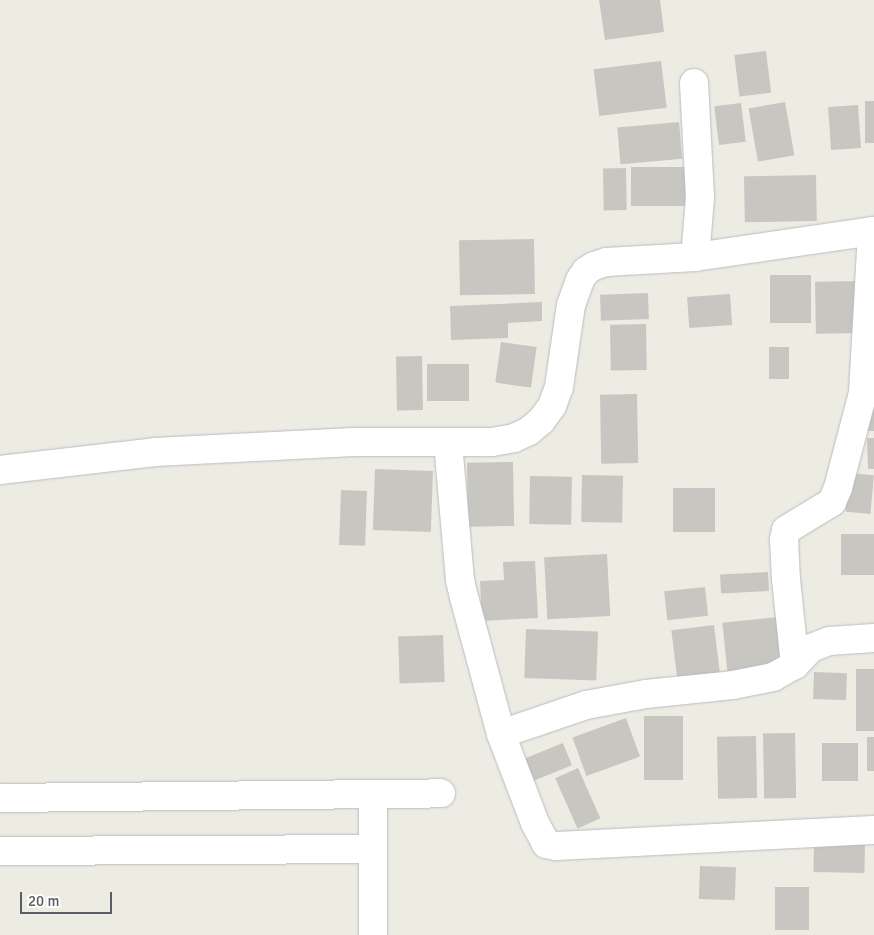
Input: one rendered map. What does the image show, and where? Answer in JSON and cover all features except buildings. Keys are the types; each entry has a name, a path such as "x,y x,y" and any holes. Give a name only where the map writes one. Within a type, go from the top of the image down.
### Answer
{"street":[{"path":"694,82 700,198 695,257"},
{"path":"0,470 155,452 354,442 492,442 514,438 529,431 552,406 559,386 571,305 580,280 586,272 606,262 695,257 873,231 863,393 838,488 832,502 786,530 784,538 786,580 795,665"},
{"path":"448,443 460,580 501,734 535,824 546,844 556,846 874,830"},
{"path":"501,734 586,705 646,694 749,683 773,677 795,665 811,648 829,641 874,638"},
{"path":"0,798 441,793"},
{"path":"373,794 373,935"},
{"path":"0,850 373,849"}]}
